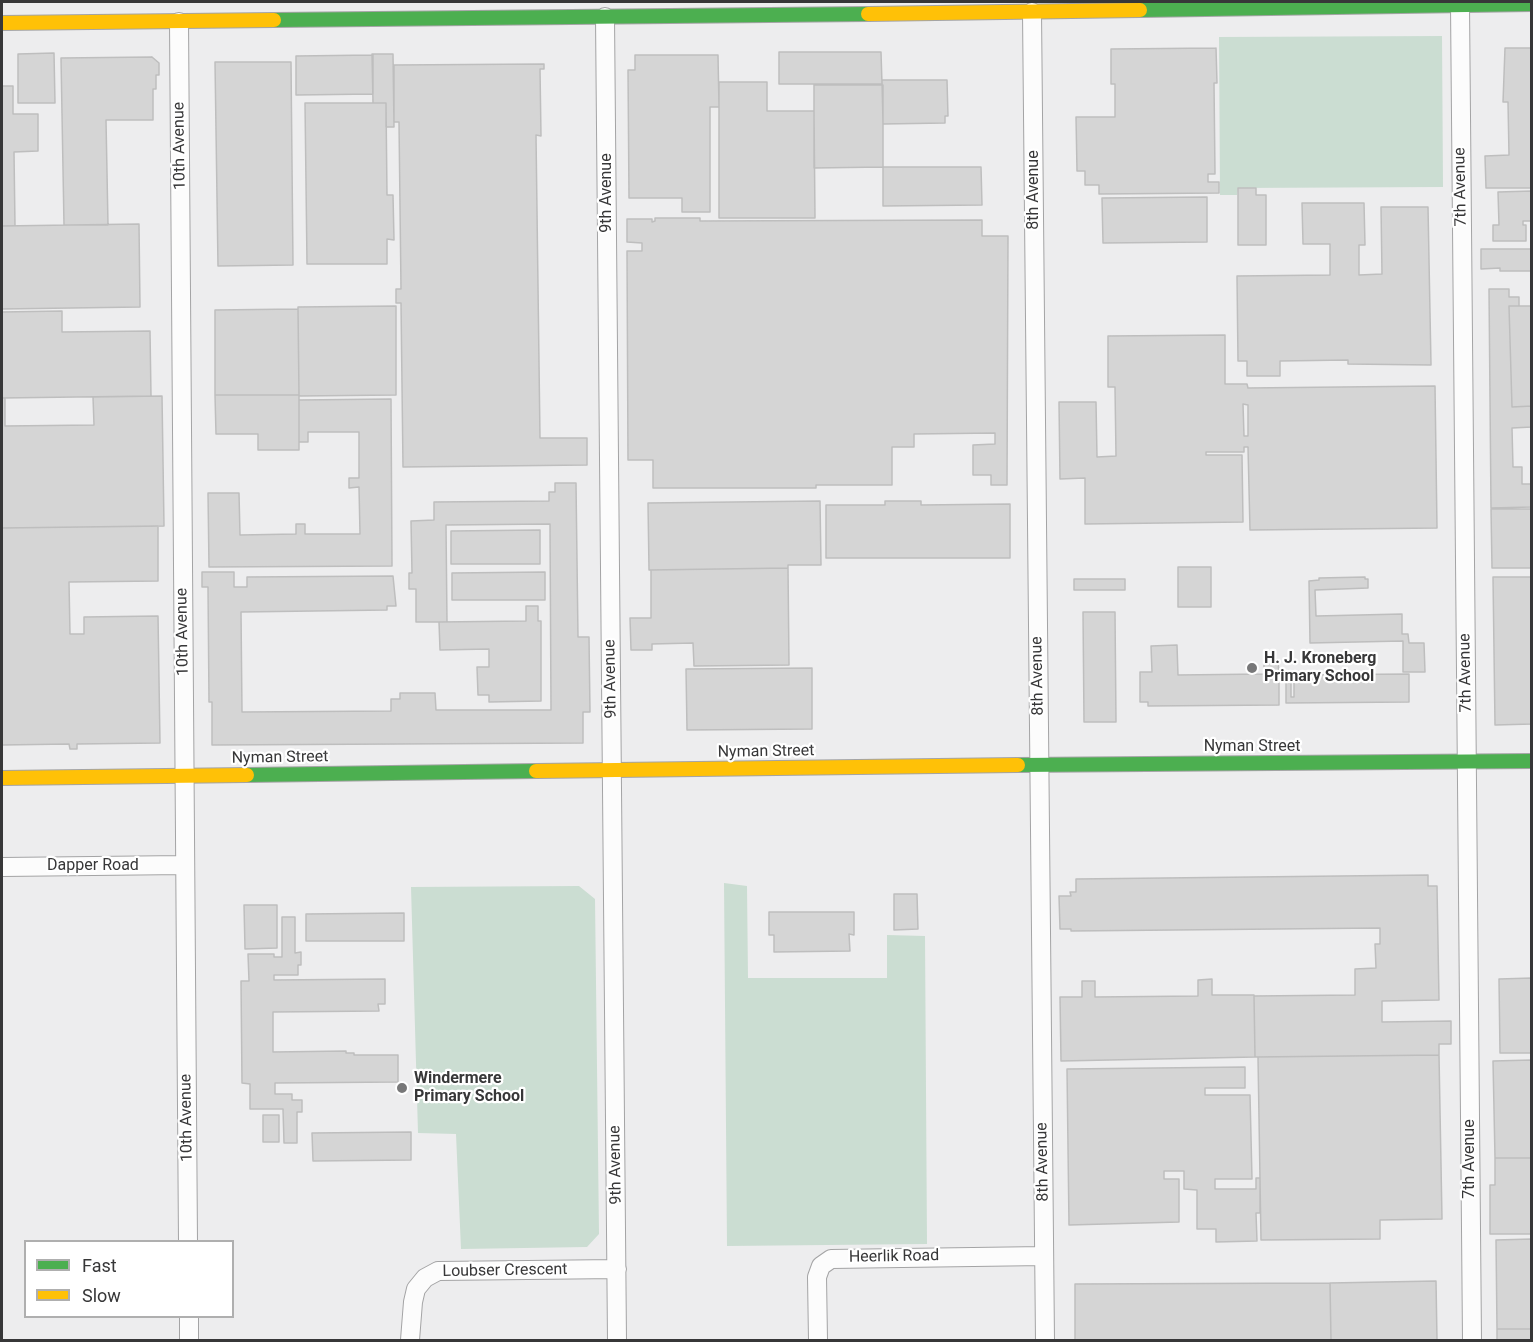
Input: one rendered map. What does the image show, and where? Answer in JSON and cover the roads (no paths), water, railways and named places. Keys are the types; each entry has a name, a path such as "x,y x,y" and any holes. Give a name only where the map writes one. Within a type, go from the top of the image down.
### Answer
{"main road":[{"path":"2,23 1532,4"},
{"name":"Nyman Street","path":"2,778 1532,761"}],"street":[{"name":"7th Avenue","path":"1460,5 1472,1341"},
{"name":"8th Avenue","path":"1032,12 1045,1341"},
{"name":"9th Avenue","path":"605,17 617,1341"},
{"name":"10th Avenue","path":"179,22 188,1240"},
{"name":"Dapper Road","path":"2,867 184,865"},
{"name":"Heerlik Road","path":"818,1341 817,1277 821,1266 831,1259 1044,1256"},
{"name":"Loubser Crescent","path":"410,1341 412,1302 416,1289 425,1278 438,1271 617,1269"},
{"path":"189,1318 189,1341"}],"place":[{"name":"H. J. Kroneberg Primary School","path":"1252,668"},
{"name":"Windermere Primary School","path":"402,1088"}]}
